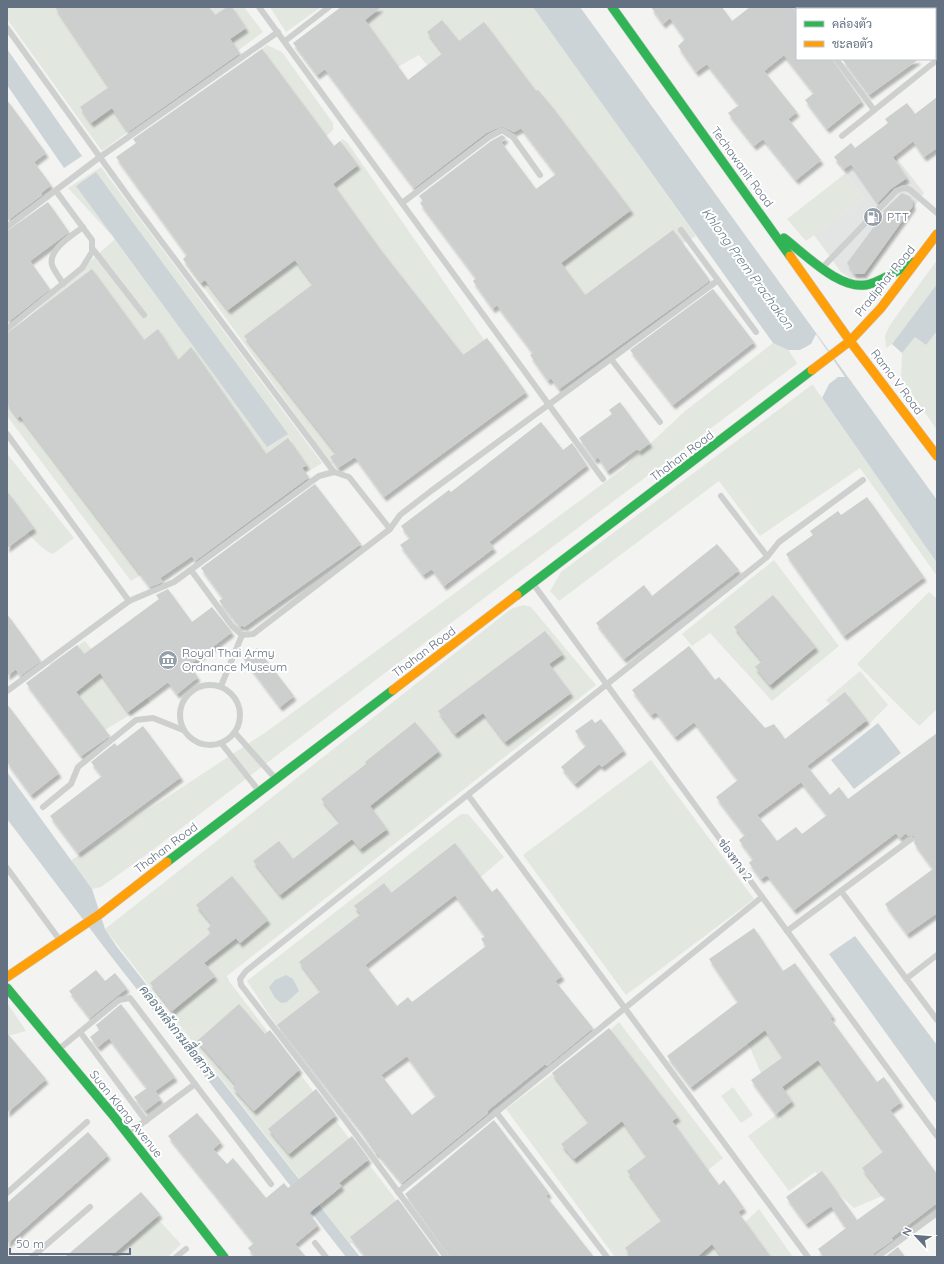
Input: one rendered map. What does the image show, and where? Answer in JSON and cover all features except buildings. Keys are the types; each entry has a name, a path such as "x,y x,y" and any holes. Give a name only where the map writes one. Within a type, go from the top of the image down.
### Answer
{"main road":[{"name":"Techawanit Road","path":"612,7 772,228 850,341"},
{"path":"772,228 833,276 850,285 869,284 918,260"},
{"name":"Pradiphat Road","path":"850,341 880,310 937,234"},
{"name":"Thahan Road","path":"7,977 100,914 794,386 850,341"},
{"name":"Rama V Road","path":"850,341 937,456"},
{"name":"Suan Klang Avenue","path":"7,988 128,1134 224,1257"}],"lane":[{"path":"259,7 603,479"},
{"path":"285,42 329,7"},
{"path":"7,28 100,158 334,472 348,477 390,529"},
{"path":"7,227 100,158 278,32"},
{"path":"837,60 874,110"},
{"path":"842,136 937,60"},
{"path":"402,204 489,137 502,130 512,137 540,175"},
{"path":"822,267 896,191 903,188 909,189 937,213"},
{"path":"7,329 82,268 92,252 92,240 56,191"},
{"path":"63,284 52,264 53,255 61,244 82,227"},
{"path":"681,230 717,281 756,332"},
{"path":"92,248 144,315"},
{"path":"191,570 232,626 242,635 253,634 390,529 400,515 717,281"},
{"path":"611,359 660,422"},
{"path":"7,434 129,601"},
{"path":"7,691 129,601 174,582 320,476 334,472"},
{"path":"446,1257 346,1121 241,985 240,979 246,971 607,685 767,556 779,542 863,480"},
{"path":"721,496 767,556"},
{"name":"ช่องทาง 2","path":"533,584 937,1136"},
{"path":"221,686 242,635"},
{"path":"208,684 221,686 234,695 239,704 240,718 235,733 221,743 208,745 198,743 190,738 183,730 180,720 180,710 183,700 198,686 208,684"},
{"path":"43,807 71,784 78,767 136,720 153,718 183,730"},
{"path":"235,733 276,779"},
{"path":"221,743 260,792"},
{"path":"468,795 808,1257"},
{"path":"787,932 911,839"},
{"path":"7,868 60,941"},
{"path":"841,891 937,1020"},
{"path":"398,1192 762,897"},
{"path":"906,979 937,955"},
{"path":"58,1049 119,1000 130,998 271,1184"},
{"path":"80,1032 146,1121"},
{"path":"128,1134 195,1084"},
{"path":"496,1112 607,1257"},
{"path":"7,1192 86,1122"},
{"path":"32,1257 90,1207"},
{"path":"877,1257 937,1213"},
{"path":"315,1243 326,1257"},
{"path":"176,1257 186,1249"}],"shaded area":[{"path":"7,7 244,7 263,32 102,151 7,19"},
{"path":"270,7 321,7 286,32"},
{"path":"345,7 534,7 696,236 576,304 546,249 608,195 544,103 432,71 419,55 392,70"},
{"path":"267,45 282,52 333,123 333,130 319,143 253,55"},
{"path":"342,139 347,142 489,347 441,381 312,186"},
{"name":"PTT","path":"888,147 924,193 865,277 850,278 841,272 814,235 864,199 846,173"},
{"path":"101,167 322,463 131,581 7,416 7,336 115,239 68,188"},
{"path":"846,173 864,199 806,241 787,219"},
{"path":"296,250 330,306 364,445 331,464 183,259"},
{"path":"937,260 937,284 892,344 886,348 885,336 890,325"},
{"path":"937,331 937,430 901,378 902,353 915,337 926,345"},
{"path":"773,343 788,350 798,363 431,638 146,855 101,887 92,889 70,861 266,732 432,610 624,468 685,411"},
{"path":"813,384 937,563 937,576 860,468 760,536 719,481 559,601 550,591 561,572"},
{"path":"7,454 74,538 53,554 41,547 34,540 14,516 7,504"},
{"path":"774,560 839,646 772,701 710,633 692,646 682,634"},
{"path":"929,592 937,599 937,709 919,726 857,664"},
{"path":"523,605 531,607 596,685 227,976 229,981 400,1205 350,1244 105,929 511,609"},
{"path":"85,641 109,672 122,658 150,703 98,734 49,664"},
{"path":"860,671 888,705 860,733 826,700"},
{"path":"651,760 754,899 626,995 523,855"},
{"path":"461,814 468,814 504,857 475,882 452,853 329,990 278,1028 247,981"},
{"path":"8,1004 26,1031 7,1036"},
{"path":"790,1005 917,1181 854,1208 815,1172 789,1191 748,1136 776,1115 782,1122 748,1043"},
{"path":"619,1022 723,1158 708,1170 606,1034"},
{"path":"568,1062 621,1093 731,1257 615,1257 506,1109"},
{"path":"733,1087 753,1115 741,1123 721,1096"},
{"path":"759,1209 793,1257 771,1257 745,1222"},
{"path":"152,1213 181,1244 168,1257 103,1257"}],"water":[{"name":"Khlong Prem Prachakon","path":"533,7 580,7 937,500 937,563 798,363 788,350 773,343"},
{"path":"7,49 82,156 64,168 7,85"},
{"path":"96,172 288,434 267,447 76,186"},
{"path":"937,284 937,331 926,345 915,337 902,353 892,344"},
{"path":"878,723 901,753 854,789 831,760"},
{"name":"คลองหลังกรมสื่อสารฯ","path":"7,772 92,889 105,929 117,947 360,1257 346,1257 110,955 7,819"},
{"path":"855,936 937,1045 937,1104 829,954"},
{"path":"286,975 293,979 299,991 287,1002 281,1003 275,998 269,987 275,980"}],"pier":[{"path":"816,334 845,377 838,377 829,384 822,398 788,350 800,350 811,344"}],"traffic: fast":[{"path":"612,7 790,256"},
{"path":"784,238 824,270 836,278 848,283 859,285 870,284 887,277 914,262"},
{"path":"517,595 812,370"},
{"path":"167,862 393,690"},
{"path":"7,988 112,1114 224,1257"}],"traffic: slow":[{"path":"812,370 850,341 881,308 937,234"},
{"path":"790,256 850,341 937,456"},
{"path":"393,690 517,595"},
{"path":"7,977 100,914 167,862"}],"place":[{"name":"PTT","path":"873,217"},
{"name":"Royal Thai Army Ordnance Museum","path":"168,660"}]}
